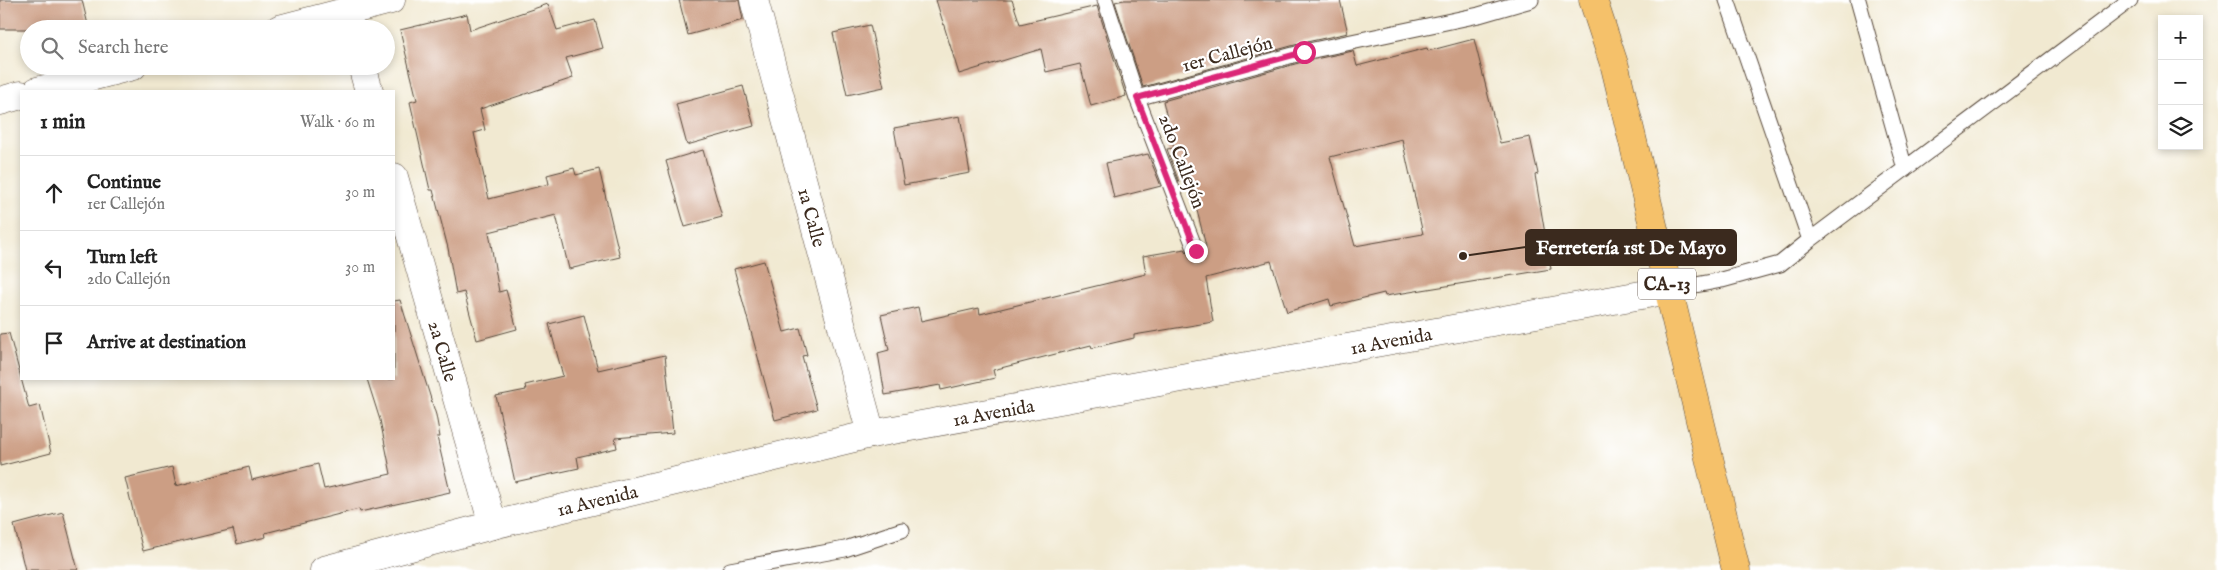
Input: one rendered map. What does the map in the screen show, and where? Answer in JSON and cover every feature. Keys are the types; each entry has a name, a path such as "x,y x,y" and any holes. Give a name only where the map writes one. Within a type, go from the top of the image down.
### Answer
{"main road":[{"name":"CA-13","path":"1593,0 1615,67 1736,570"}],"street":[{"path":"317,20 391,0"},
{"name":"1a Calle","path":"754,0 871,434"},
{"path":"41,90 99,75"},
{"path":"365,75 369,90"},
{"path":"0,101 20,96"},
{"name":"2a Calle","path":"395,181 493,525"},
{"name":"1a Avenida","path":"324,570 493,525 871,434 1669,290"}],"lane":[{"name":"2do Callejón","path":"1105,0 1137,98 1196,251"},
{"name":"1er Callejón","path":"1137,98 1304,52 1479,15 1531,0"},
{"path":"1727,0 1810,240"},
{"path":"1858,0 1905,169"},
{"path":"1669,290 1722,280 1780,264 2130,0"},
{"path":"730,570 845,548 902,530"}],"building":[{"path":"0,0 82,0 87,20 20,20 20,29 0,29"},
{"path":"679,0 739,0 743,20 688,35"},
{"path":"936,0 1012,0 1020,24 1097,6 1126,96 1091,106 1080,64 1046,72 1041,49 959,74"},
{"path":"1124,0 1340,0 1348,33 1302,43 1143,87 1115,2"},
{"path":"548,4 557,30 595,20 603,48 566,58 573,78 480,109 485,130 474,133 489,199 549,184 547,175 574,168 576,175 599,169 620,257 569,269 556,215 489,232 499,292 506,290 517,329 477,340 464,292 456,294 448,248 433,190 430,190 410,102 417,100 400,30 467,14 470,30"},
{"path":"870,25 884,87 847,95 833,33"},
{"path":"1474,39 1500,143 1530,137 1538,174 1535,175 1551,269 1385,296 1384,293 1331,306 1329,299 1287,312 1271,261 1206,278 1213,322 1134,335 1134,338 1092,348 1091,345 993,370 995,378 941,390 940,385 885,395 878,353 889,350 881,315 918,307 921,321 979,308 980,314 1146,274 1143,256 1185,249 1191,259 1195,260 1203,257 1206,246 1189,179 1179,182 1167,149 1174,148 1163,101 1306,61 1353,51 1357,66 1427,48 1428,51","holes":["1402,139 1423,234 1355,246 1330,157"]},
{"path":"743,86 754,126 687,145 676,104"},
{"path":"960,116 970,173 904,185 894,128"},
{"path":"703,150 722,217 685,227 666,161"},
{"path":"1148,154 1161,186 1114,198 1106,163"},
{"path":"764,261 784,332 800,328 807,355 802,356 817,409 775,420 734,269"},
{"path":"400,300 436,415 440,437 437,437 450,492 360,512 359,509 265,533 266,537 237,544 233,529 143,551 125,478 172,467 176,486 249,467 252,480 318,464 324,489 391,474 380,420 367,380 395,380 395,301"},
{"path":"584,315 598,370 665,355 673,433 615,438 617,448 577,457 579,468 515,482 496,396 526,390 525,385 563,376 549,324"},
{"path":"9,333 29,408 40,405 51,453 0,466 0,334"},
{"path":"63,512 78,570 25,570 14,525"}],"place":[{"name":"Ferretería 1st De Mayo","path":"1463,256"}],"route":[{"path":"1196,251 1137,98 1304,52"}]}
